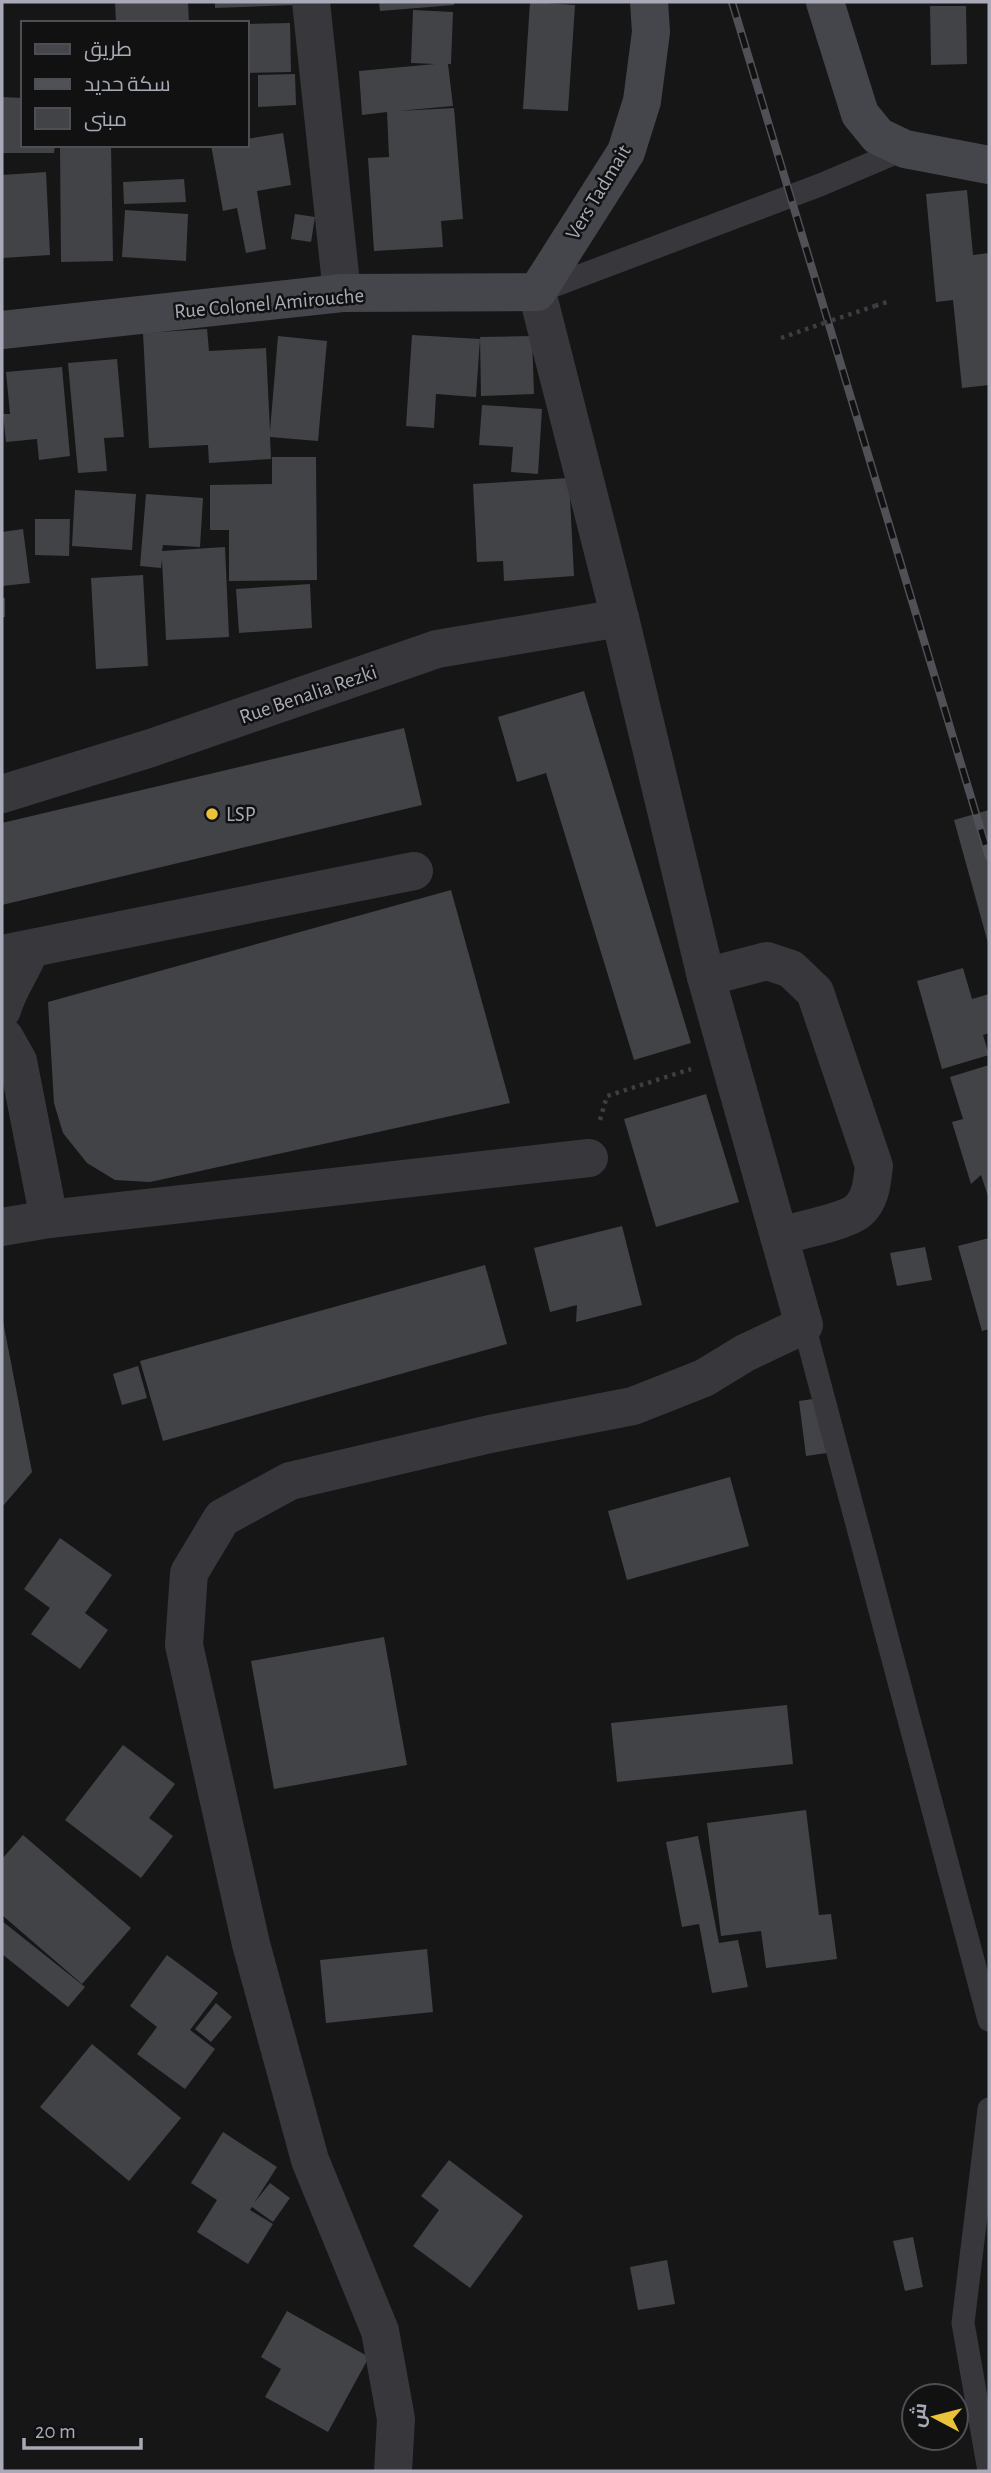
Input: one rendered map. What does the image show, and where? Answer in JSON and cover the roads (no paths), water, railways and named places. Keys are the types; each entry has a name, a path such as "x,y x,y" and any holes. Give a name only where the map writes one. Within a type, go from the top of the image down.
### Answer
{"main road":[{"name":"Vers Tadmait","path":"537,292 626,152 642,101 651,32 649,2"},
{"path":"825,2 860,114 878,136 905,149 989,164"},
{"name":"Rue Colonel Amirouche","path":"2,330 342,293 537,292"}],"street":[{"path":"311,2 342,293"},
{"path":"393,2471 396,2419 380,2331 310,2160 248,1930 184,1645 189,1573 222,1518 290,1481 490,1434 633,1406 704,1378 745,1353 804,1325 706,977 620,618 537,292"},
{"name":"Rue Benalia Rezki","path":"2,794 151,748 437,649 620,618"},
{"path":"49,1219 18,1061 3,1027 6,995 22,971 16,951 414,871"},
{"path":"706,977 766,961 791,969 815,992 874,1166 871,1191 857,1212 835,1221 779,1236"},
{"path":"2,1227 49,1219 589,1158"}],"lane":[{"path":"537,292 820,185 905,149"},
{"path":"804,1325 989,2020"},
{"path":"989,2109 963,2323 989,2471"}],"railway":[{"path":"732,2 989,857"}],"place":[{"name":"LSP","path":"212,814"}]}
